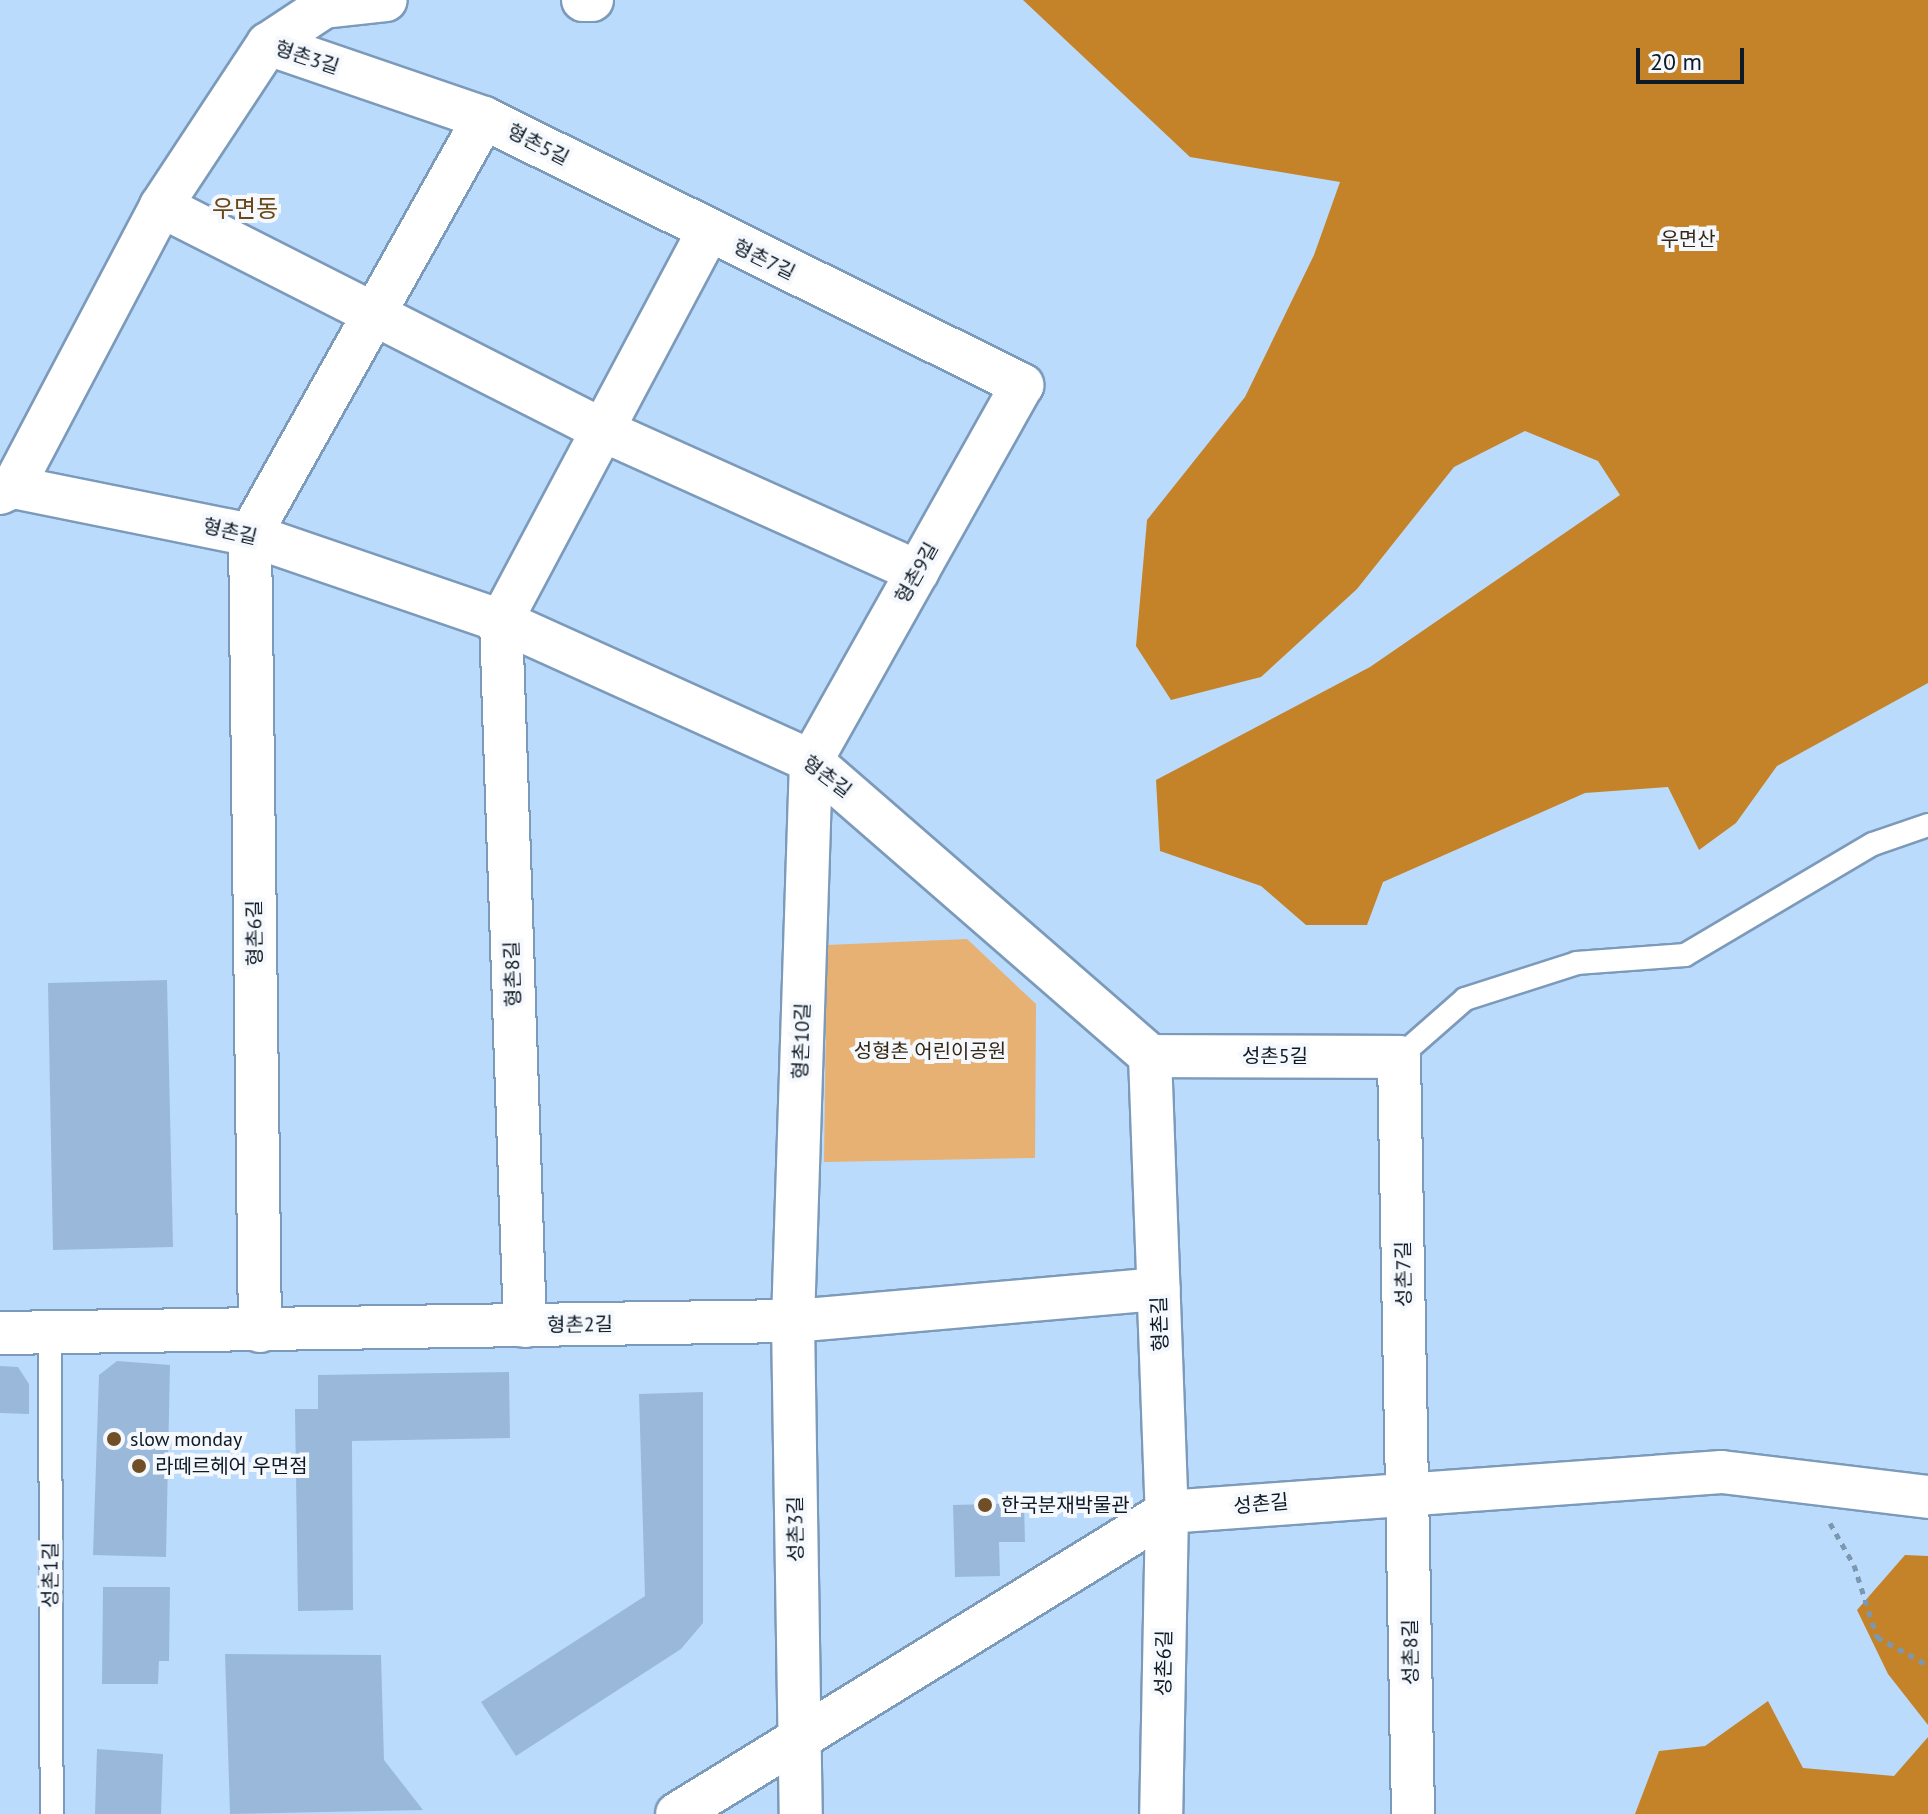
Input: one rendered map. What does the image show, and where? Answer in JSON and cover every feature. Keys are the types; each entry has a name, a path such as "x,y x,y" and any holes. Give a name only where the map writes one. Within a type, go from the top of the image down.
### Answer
{"street":[{"path":"268,44 324,7 386,0"},
{"path":"583,0 592,0"},
{"name":"형촌3길","path":"6,490 161,206 268,44 484,118"},
{"name":"형촌5길","path":"250,535 484,118 708,232"},
{"path":"161,206 602,430 918,572"},
{"name":"형촌7길","path":"501,621 708,232 1022,385"},
{"name":"형촌9길","path":"811,761 1022,385"},
{"name":"형촌길","path":"6,490 250,535 501,621 811,761 1150,1056 1167,1512"},
{"name":"형촌6길","path":"250,535 260,1331"},
{"name":"형촌8길","path":"501,621 525,1326"},
{"name":"형촌10길","path":"793,1321 811,761"},
{"name":"성촌5길","path":"1150,1056 1399,1057"},
{"name":"성촌7길","path":"1399,1057 1408,1491"},
{"name":"형촌2길","path":"0,1333 50,1335 793,1321 1159,1289"},
{"name":"성촌3길","path":"793,1321 801,1814"},
{"name":"성촌길","path":"677,1814 1167,1512 1408,1491 1722,1472 1928,1497"},
{"name":"성촌8길","path":"1408,1491 1413,1814"},
{"name":"성촌6길","path":"1161,1814 1167,1512"}],"lane":[{"path":"1399,1057 1465,999 1577,963 1685,955 1873,844 1928,825"},
{"name":"성촌1길","path":"50,1335 52,1814"}],"path":[{"path":"1806,1482 1854,1565 1877,1637 1928,1665"}],"green space":[{"name":"우면산","path":"1023,0 1928,0 1928,683 1777,766 1736,823 1699,850 1668,787 1585,793 1383,882 1367,925 1306,925 1261,886 1160,851 1156,780 1370,667 1620,495 1598,461 1525,431 1454,467 1357,589 1261,677 1171,700 1136,646 1147,520 1245,397 1314,255 1340,182 1190,157"},
{"name":"성형촌 어린이공원","path":"967,939 1036,1004 1035,1158 824,1162 827,945"},
{"path":"1905,1555 1928,1556 1928,1725 1888,1674 1857,1610"},
{"path":"1768,1701 1803,1768 1894,1776 1928,1737 1928,1814 1635,1814 1659,1751 1705,1746"}],"building":[{"path":"167,980 173,1247 53,1250 48,983"},
{"path":"117,1361 170,1365 166,1557 93,1555 99,1375"},
{"path":"0,1366 18,1367 29,1384 29,1414 0,1413"},
{"path":"509,1372 510,1438 352,1441 353,1610 298,1611 295,1409 318,1409 318,1375"},
{"path":"703,1392 703,1623 681,1649 516,1756 481,1702 645,1596 639,1394"},
{"path":"1024,1503 1025,1542 999,1542 1000,1576 955,1577 953,1505"},
{"path":"103,1587 170,1587 169,1661 159,1661 158,1684 102,1684"},
{"path":"225,1654 381,1655 384,1760 423,1810 230,1814"},
{"path":"97,1749 163,1754 161,1814 95,1814"}],"place":[{"name":"slow monday","path":"114,1439"},
{"name":"라떼르헤어 우면점","path":"139,1466"},
{"name":"한국분재박물관","path":"985,1505"}],"district":[{"name":"우면동","path":"245,209"}]}
